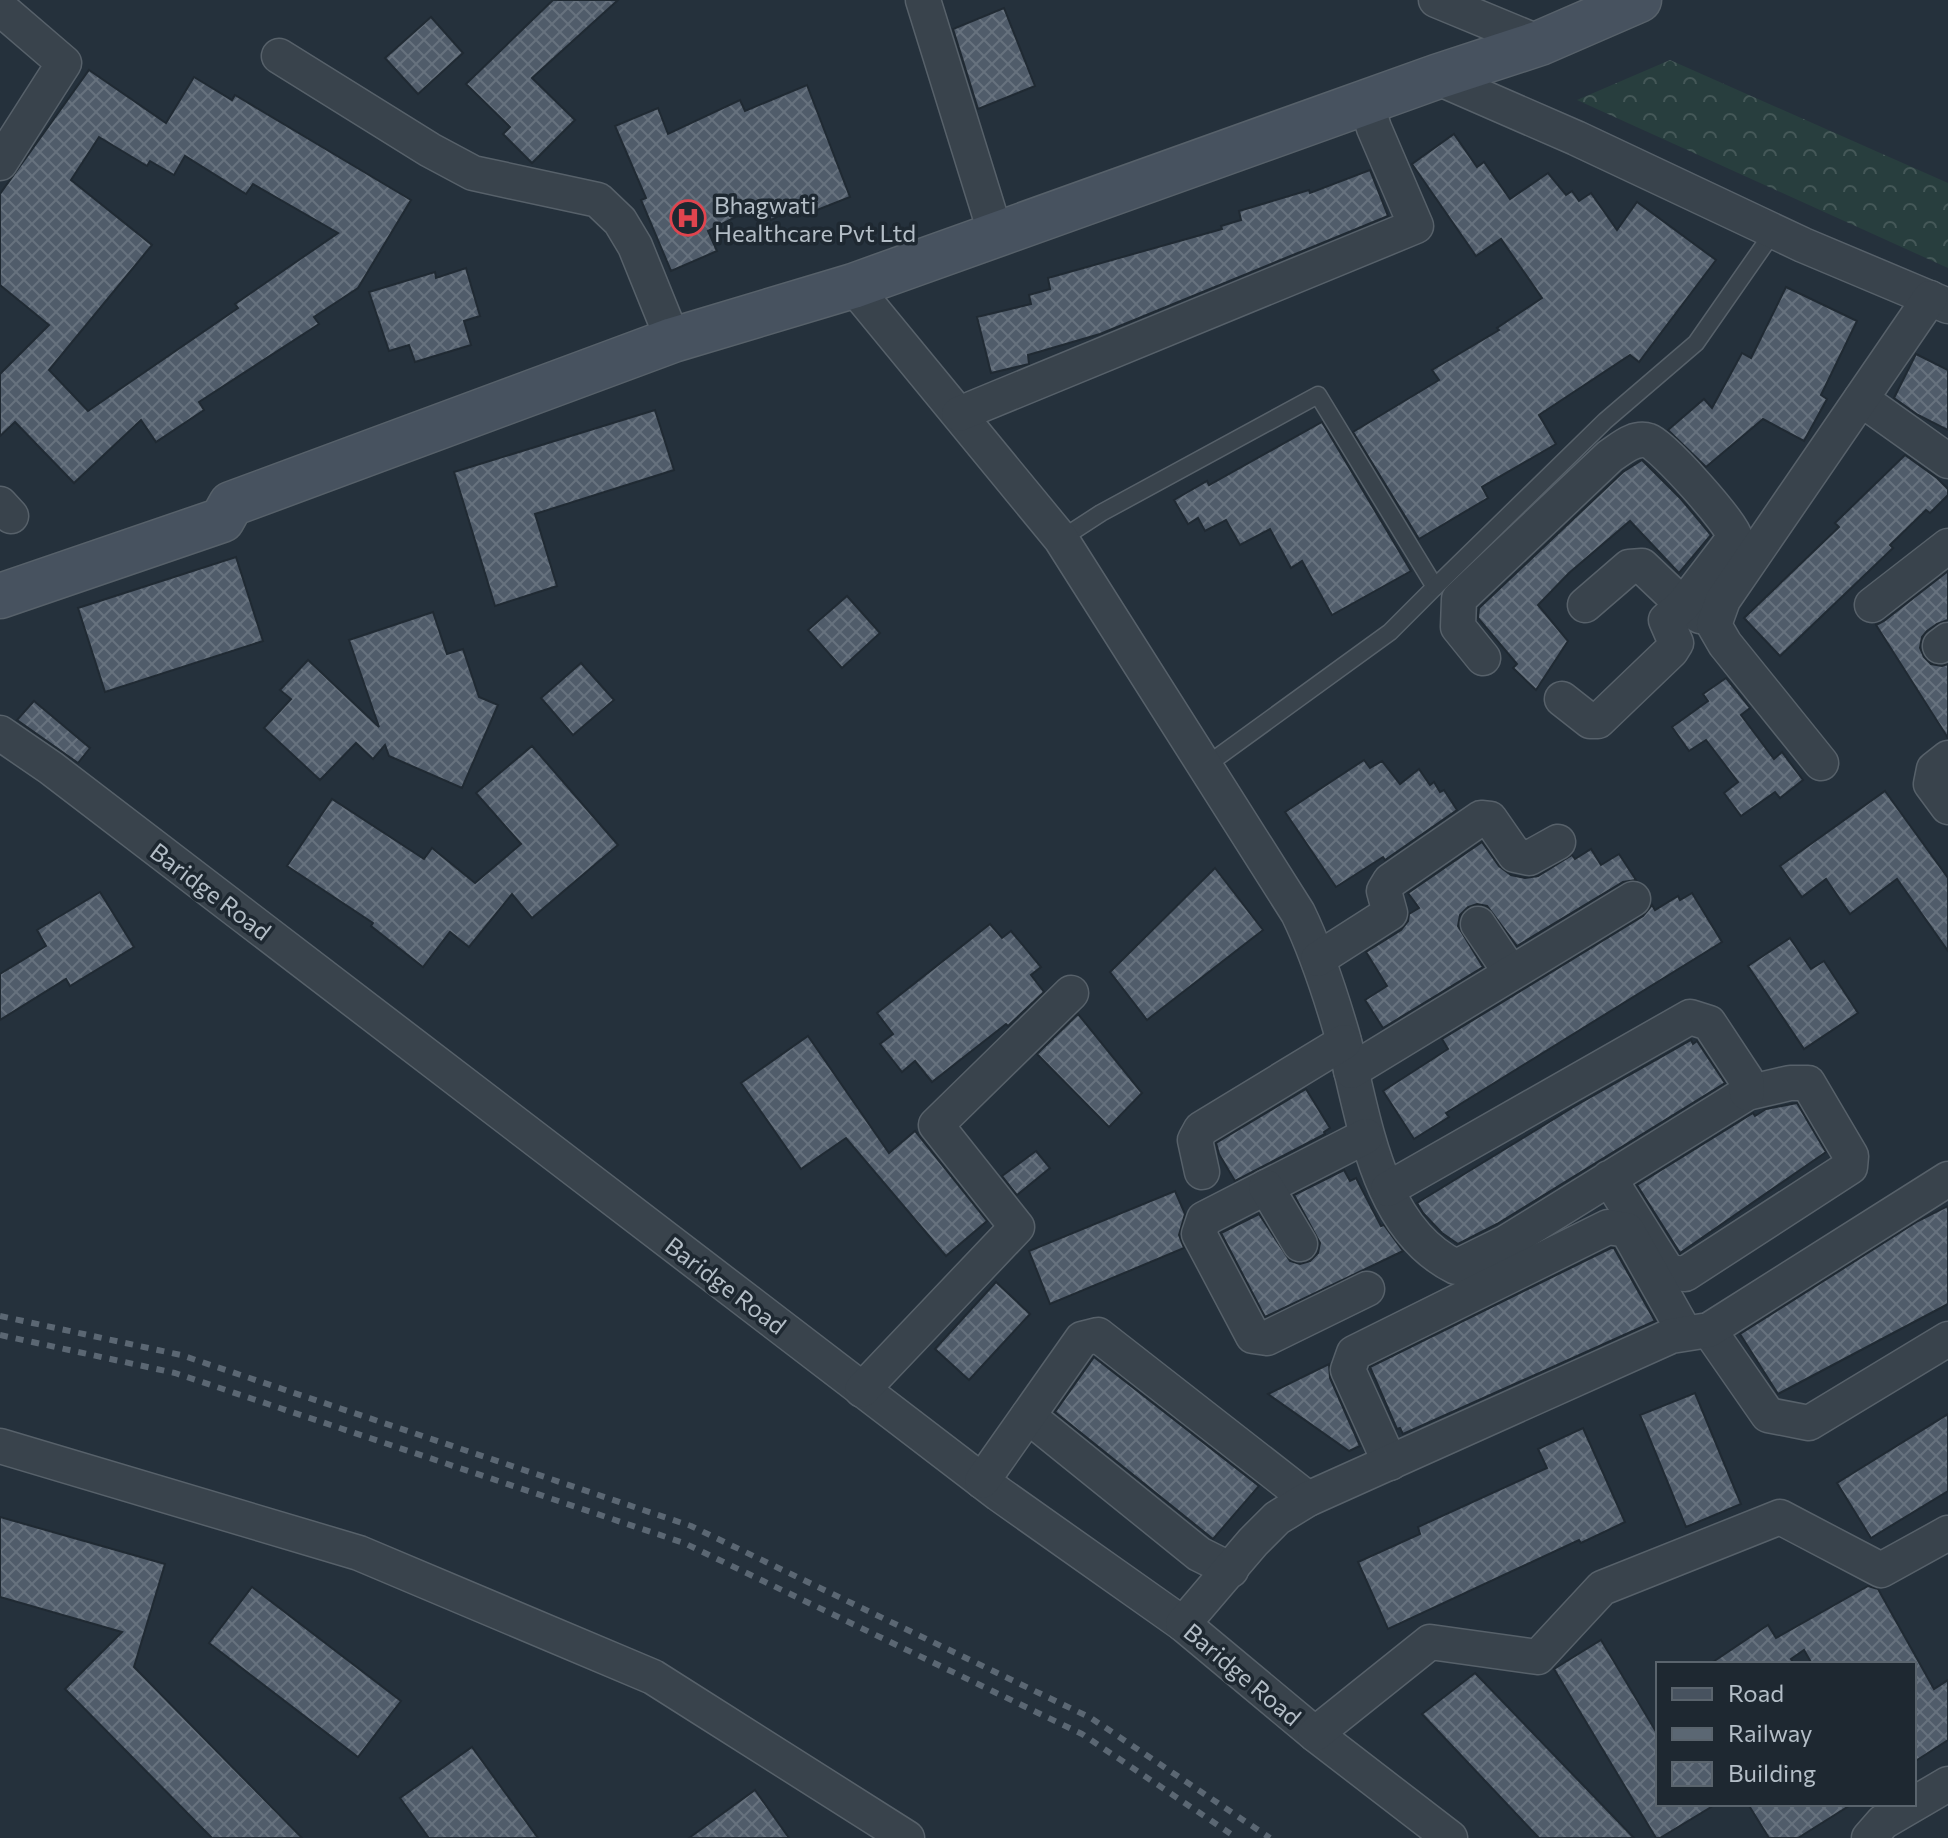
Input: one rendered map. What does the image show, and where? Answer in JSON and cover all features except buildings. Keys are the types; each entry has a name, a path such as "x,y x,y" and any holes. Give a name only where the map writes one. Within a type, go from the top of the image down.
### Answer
{"main road":[{"path":"0,596 222,520 231,504 673,340 853,286 1436,77 1540,43 1639,0"},
{"path":"0,565 209,494 231,504"}],"street":[{"path":"923,0 996,235"},
{"path":"1436,0 1540,43"},
{"path":"0,8 64,63 0,163"},
{"path":"279,56 430,150 473,173 598,200 620,221 635,246 673,340"},
{"path":"1436,77 1576,138 1774,231 1939,302 1861,399 1723,600 1714,625"},
{"path":"959,414 1416,226 1366,102"},
{"path":"853,286 1061,539 1298,913 1318,959 1347,1056 1366,1136 1407,1228 1438,1258 1456,1267 1507,1242 1609,1178 1747,1093 1790,1083 1808,1083 1851,1156 1850,1167 1685,1274 1668,1272 1609,1178"},
{"path":"1861,399 1948,461"},
{"path":"1483,658 1458,627 1459,599 1610,456 1636,440 1651,441 1733,528 1735,537 1683,605 1666,620 1676,643 1671,651 1598,721 1590,721 1562,699"},
{"path":"1872,605 1948,546"},
{"path":"1585,605 1629,567 1642,566 1683,605 1714,625 1725,644 1821,763"},
{"name":"Baridge Road","path":"0,733 64,778 982,1481 1183,1624 1315,1734 1450,1838"},
{"path":"1948,758 1934,769 1931,784 1948,807"},
{"path":"1318,959 1390,913 1384,891 1390,881 1481,818 1490,819 1515,855 1529,858 1558,842"},
{"path":"1202,1172 1195,1140 1201,1129 1511,973 1633,899"},
{"path":"1478,924 1511,973"},
{"path":"862,1390 1017,1227 936,1125 1071,993"},
{"path":"1388,1189 1690,1017 1709,1023 1746,1079 1747,1093"},
{"path":"1366,1136 1204,1219 1199,1234 1253,1336 1267,1338 1367,1289"},
{"path":"1183,1624 1277,1518 1308,1499 1671,1336 1697,1332 1948,1179"},
{"path":"1266,1187 1300,1244"},
{"path":"1390,1463 1348,1370 1354,1353 1608,1227 1627,1230 1697,1332 1768,1415 1809,1423 1948,1339"},
{"path":"982,1481 1082,1339 1098,1335 1308,1499"},
{"path":"1028,1416 1199,1554 1231,1570"},
{"path":"0,1446 359,1553 653,1677 907,1838"},
{"path":"1315,1734 1430,1642 1538,1657 1602,1588 1780,1517 1881,1570 1948,1533"},
{"path":"1916,1803 1948,1784"},
{"path":"1869,1838 1883,1822 1910,1806"}],"lane":[{"path":"1204,767 1390,632 1605,421 1696,343 1774,231"},
{"path":"1061,539 1101,513 1318,395 1435,587"}],"green space":[{"path":"1670,60 1948,183 1948,268 1577,100"}],"railway":[{"path":"0,1316 181,1355 691,1526 1091,1718 1270,1838"},
{"path":"0,1335 175,1373 684,1543 1082,1734 1237,1838"}],"place":[{"name":"Bhagwati Healthcare Pvt Ltd","path":"688,218"}]}
